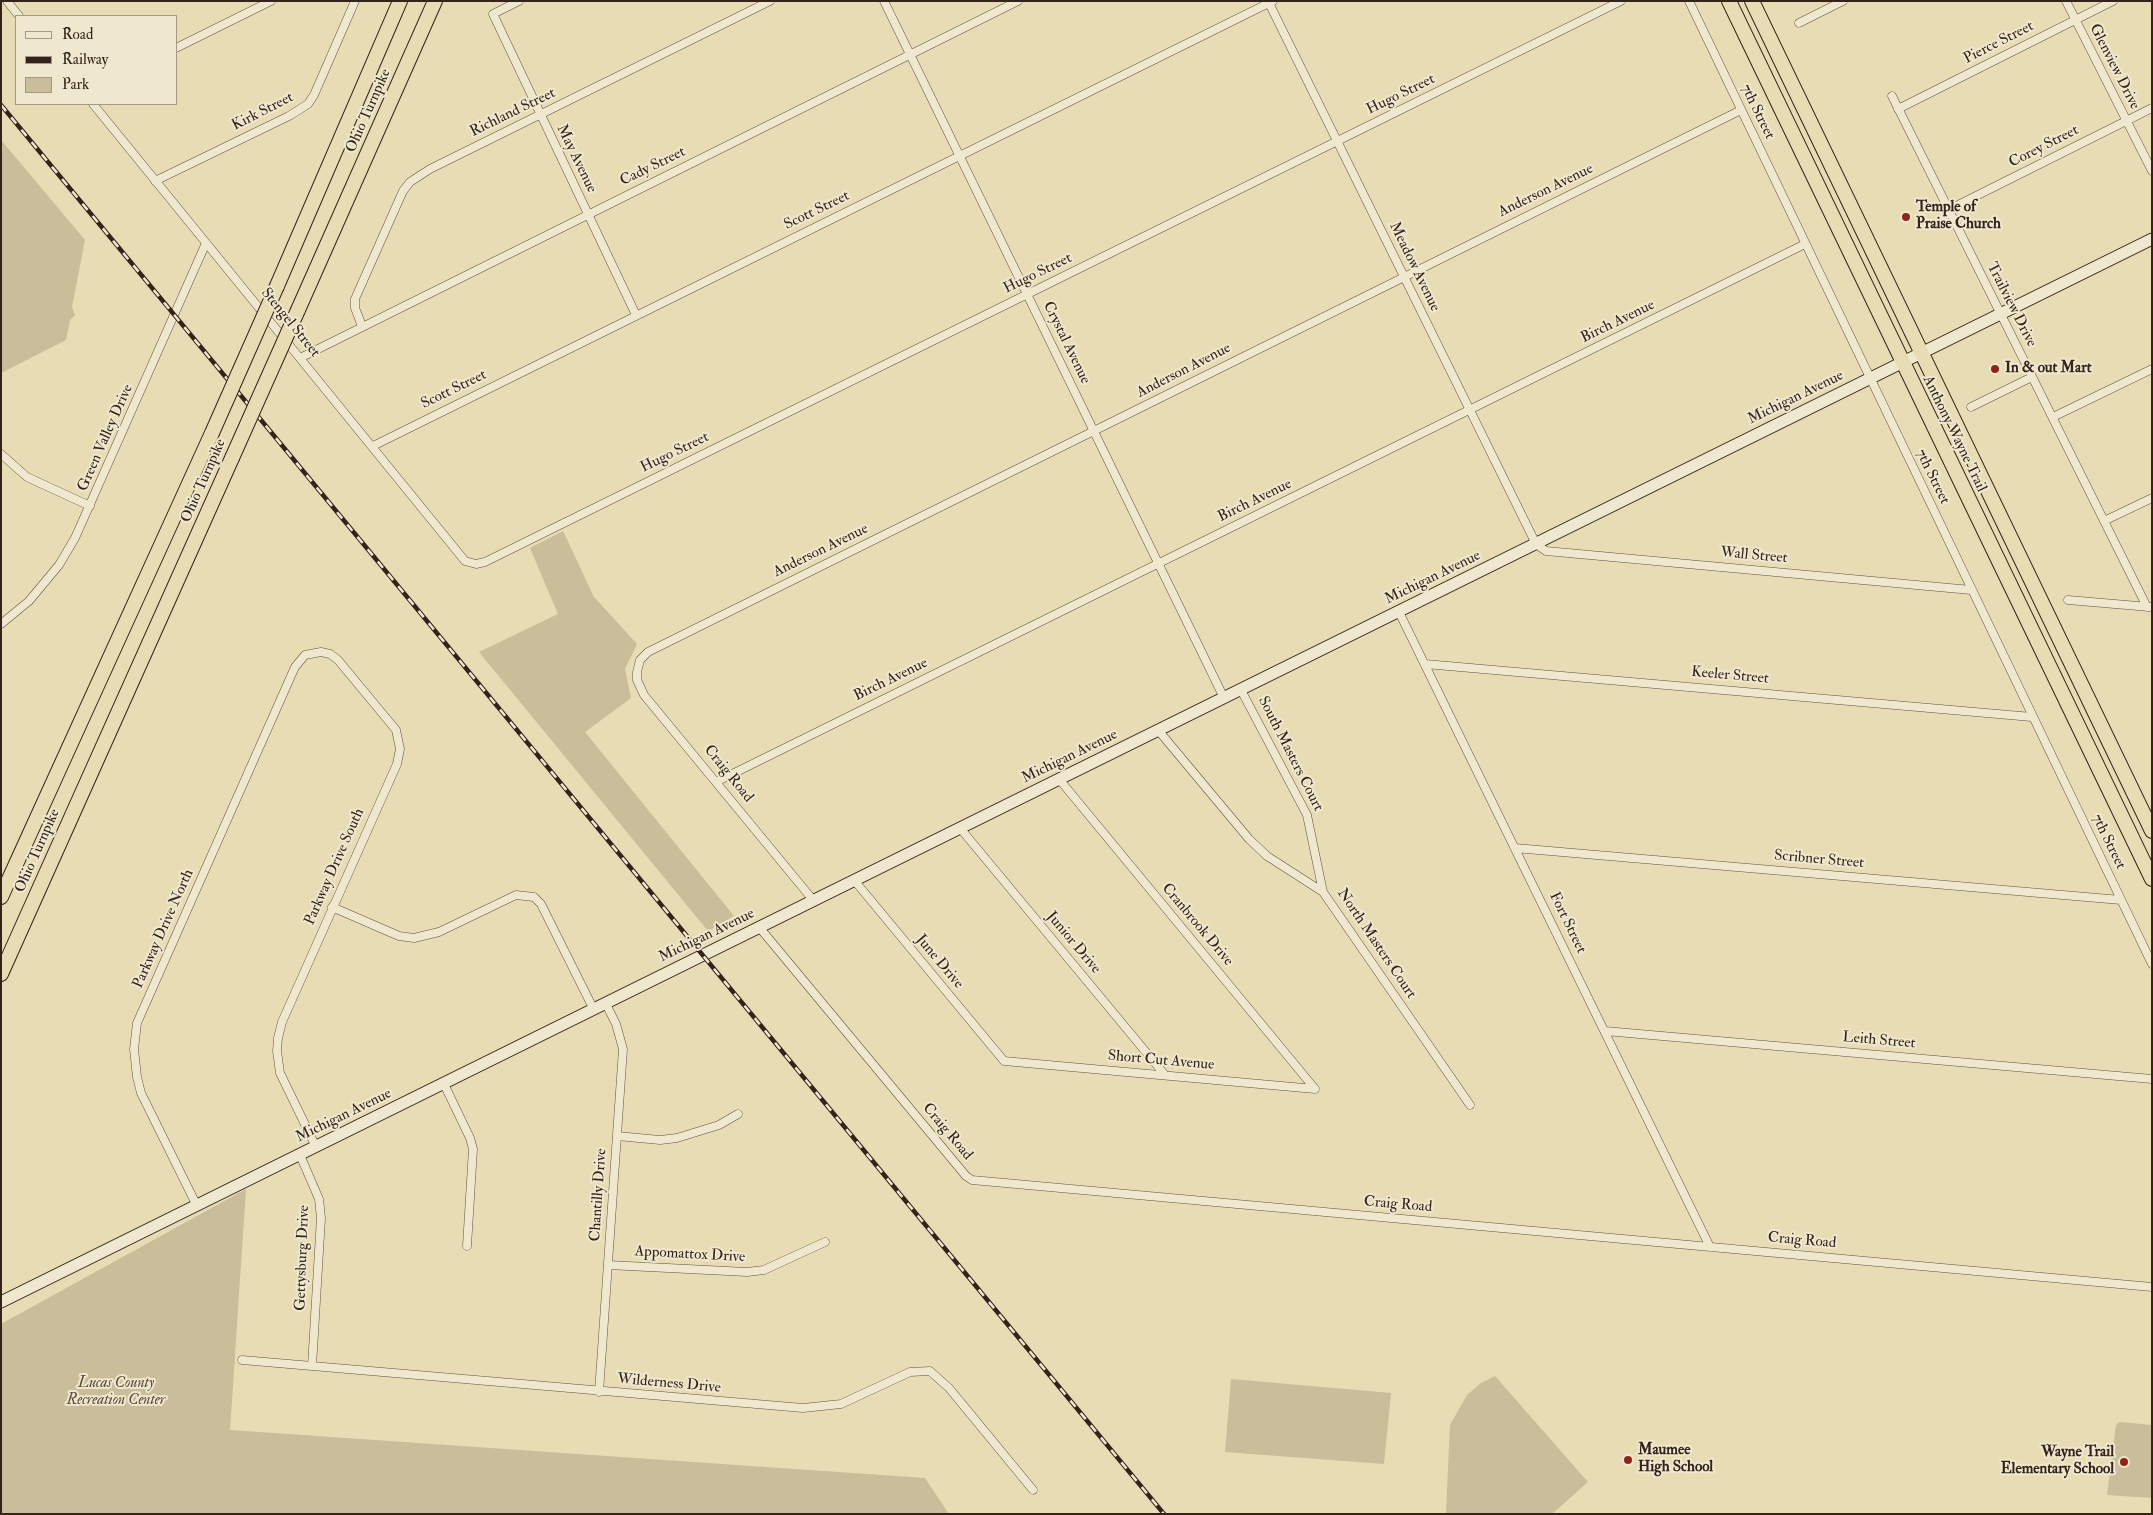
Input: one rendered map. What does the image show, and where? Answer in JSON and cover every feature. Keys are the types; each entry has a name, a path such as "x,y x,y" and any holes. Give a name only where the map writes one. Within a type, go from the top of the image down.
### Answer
{"highway":[{"name":"Ohio Turnpike","path":"1,897 212,433 400,1"},
{"name":"Ohio Turnpike","path":"1,974 435,1"},
{"name":"Anthony Wayne Trail","path":"1729,1 2152,879"},
{"name":"Anthony Wayne Trail","path":"1752,1 2152,831"}],"street":[{"path":"7,1 18,15"},
{"path":"178,47 271,1"},
{"name":"Kirk Street","path":"155,181 289,116 308,104 314,95 355,1"},
{"name":"May Avenue","path":"519,1 493,14 636,315"},
{"name":"Richland Street","path":"362,326 355,308 355,300 403,191 410,182 430,169 770,1"},
{"name":"Crystal Avenue","path":"884,1 1224,698"},
{"name":"Cady Street","path":"300,358 1018,1"},
{"name":"Hugo Street","path":"466,560 476,564 485,562 1621,1"},
{"name":"7th Street","path":"1688,1 2152,964"},
{"path":"1798,23 1843,1"},
{"name":"Glenview Drive","path":"2066,1 2152,171"},
{"name":"Pierce Street","path":"1898,109 2112,1"},
{"name":"Meadow Avenue","path":"1270,2 1337,142 1536,544"},
{"name":"Scott Street","path":"372,446 1270,2"},
{"name":"Trailview Drive","path":"1892,96 2104,521 2149,607"},
{"name":"Stengel Street","path":"94,105 466,560"},
{"name":"Corey Street","path":"1948,210 2152,108"},
{"name":"Anderson Avenue","path":"640,660 648,652 1741,110"},
{"name":"Michigan Avenue","path":"1,1302 2152,239"},
{"name":"Green Valley Drive","path":"1,624 29,601 59,565 90,506 206,243"},
{"name":"Birch Avenue","path":"716,782 1806,244"},
{"path":"2053,417 2152,369"},
{"path":"1971,407 2032,377"},
{"path":"2,456 27,477 90,506"},
{"path":"2104,521 2152,498"},
{"name":"Wall Street","path":"1536,544 1546,551 1971,590"},
{"path":"2068,600 2149,607"},
{"name":"Fort Street","path":"1399,612 1710,1247"},
{"name":"Parkway Drive South","path":"295,667 306,655 321,652 330,654 338,660 396,730 400,749 397,764 282,1022 278,1038 277,1051 280,1073 316,1147"},
{"name":"Craig Road","path":"640,660 637,680 644,695 813,900"},
{"name":"Keeler Street","path":"1425,664 2032,717"},
{"name":"Parkway Drive North","path":"197,1206 141,1093 136,1077 134,1049 138,1023 295,667"},
{"name":"South Masters Court","path":"1241,690 1307,815 1323,892"},
{"name":"North Masters Court","path":"1158,730 1249,839 1267,856 1323,892 1470,1105"},
{"name":"Cranbrook Drive","path":"1059,779 1315,1089"},
{"name":"Junior Drive","path":"960,828 1165,1076"},
{"name":"Scribner Street","path":"1516,848 2121,900"},
{"name":"June Drive","path":"854,880 1004,1061"},
{"path":"332,907 399,936 414,938 439,932 516,895 534,897 541,904 594,1010"},
{"name":"Craig Road","path":"759,927 966,1176 972,1180 2152,1287"},
{"name":"Chantilly Drive","path":"598,1392 624,1049 616,1024 606,1004"},
{"name":"Leith Street","path":"1605,1031 2152,1079"},
{"name":"Short Cut Avenue","path":"1004,1061 1315,1089"},
{"path":"444,1084 470,1138 473,1149 467,1246"},
{"path":"617,1136 660,1140 677,1138 719,1125 738,1114"},
{"name":"Gettysburg Drive","path":"300,1155 319,1199 321,1212 312,1366"},
{"name":"Appomattox Drive","path":"608,1265 747,1272 764,1270 825,1242"},
{"name":"Wilderness Drive","path":"242,1360 598,1392 803,1408 822,1408 842,1404 910,1372 930,1371 950,1388 1032,1490"}],"green space":[{"path":"1,140 85,240 72,307 75,315 70,320 66,340 1,373"},
{"path":"563,531 594,597 637,644 625,669 631,698 585,732 734,916 708,931 479,652 558,614 530,548"},
{"name":"Lucas County Recreation Center","path":"246,1189 230,1430 925,1478 949,1514 1,1514 1,1324"},
{"path":"1495,1376 1588,1482 1552,1514 1446,1514 1450,1425 1467,1395 1481,1383"},
{"path":"1231,1379 1391,1393 1384,1464 1225,1452"},
{"path":"2120,1422 2152,1425 2152,1498 2107,1495 2116,1425"}],"railway":[{"path":"1,105 1164,1514"}],"place":[{"name":"Temple of Praise Church","path":"1906,217"},
{"name":"In & out Mart","path":"1995,369"},
{"name":"Maumee High School","path":"1628,1460"},
{"name":"Wayne Trail Elementary School","path":"2124,1462"}]}
